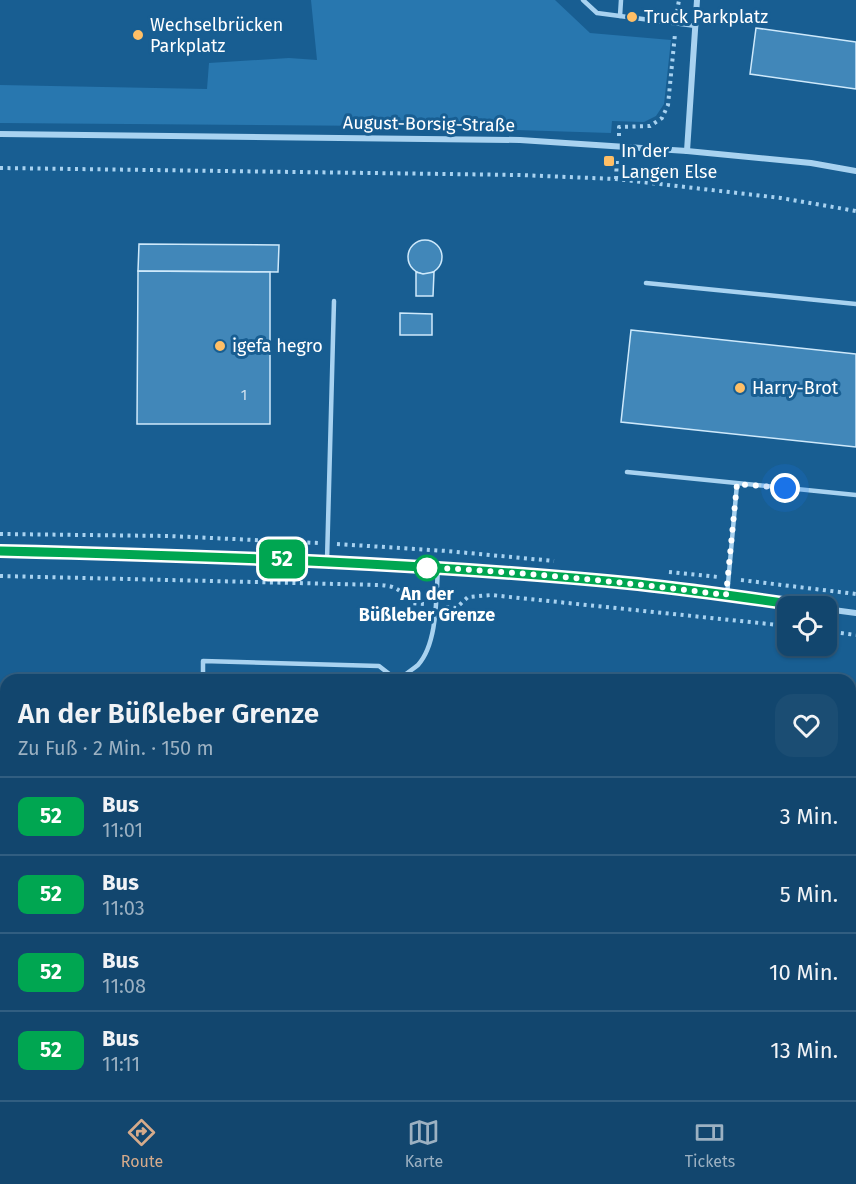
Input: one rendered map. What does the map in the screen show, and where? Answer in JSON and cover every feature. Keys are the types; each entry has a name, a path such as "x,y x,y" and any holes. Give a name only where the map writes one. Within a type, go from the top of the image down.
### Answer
{"street":[{"path":"687,151 698,0"},
{"name":"August-Borsig-Straße","path":"0,134 520,140 687,151 811,163 856,171"},
{"path":"0,551 327,561 493,571 639,584 777,602"},
{"path":"837,610 856,613"}],"lane":[{"path":"583,0 597,13 696,26"},
{"path":"621,0 621,16"},
{"path":"646,283 856,304"},
{"path":"327,561 334,301"},
{"path":"627,472 856,495"},
{"path":"726,595 737,484"},
{"path":"406,674 418,664 427,650 433,628 438,568"},
{"path":"203,674 203,661 379,666 390,674"}],"path":[{"path":"616,178 619,127 650,126 662,118 668,105 679,0"},
{"path":"0,168 616,178 781,198 856,211"},
{"path":"0,576 389,586 402,591 411,603 456,608 468,597 491,595 777,625"},
{"path":"837,632 856,635"}],"shaded area":[{"path":"311,0 555,0 590,33 671,40 664,104 656,116 644,122 612,121 611,133 382,126 0,123 0,85 207,89 209,63 289,58 317,60"}],"building":[{"path":"756,28 856,42 856,89 750,74"},
{"path":"425,240 437,245 442,257 437,269 425,274 413,269 408,257 413,245"},
{"path":"139,244 279,245 278,272 138,271"},
{"path":"138,271 270,272 270,424 137,424"},
{"path":"416,272 423,274 434,272 433,296 416,296"},
{"path":"400,313 432,314 432,335 400,335"},
{"name":"Harry-Brot","path":"631,330 856,354 856,447 621,422"}],"bus line":[{"name":"52","path":"0,551 327,561 493,571 639,584 777,602"}],"place":[{"name":"Truck Parkplatz","path":"632,17"},
{"name":"Wechselbrücken Parkplatz","path":"138,35"},
{"name":"In der Langen Else","path":"609,161"},
{"name":"igefa hegro","path":"220,346"},
{"name":"Harry-Brot","path":"740,388"},
{"name":"An der Büßleber Grenze","path":"427,568"}],"route":[{"path":"427,568 421,567 639,584 726,595 737,484 785,488"}]}
